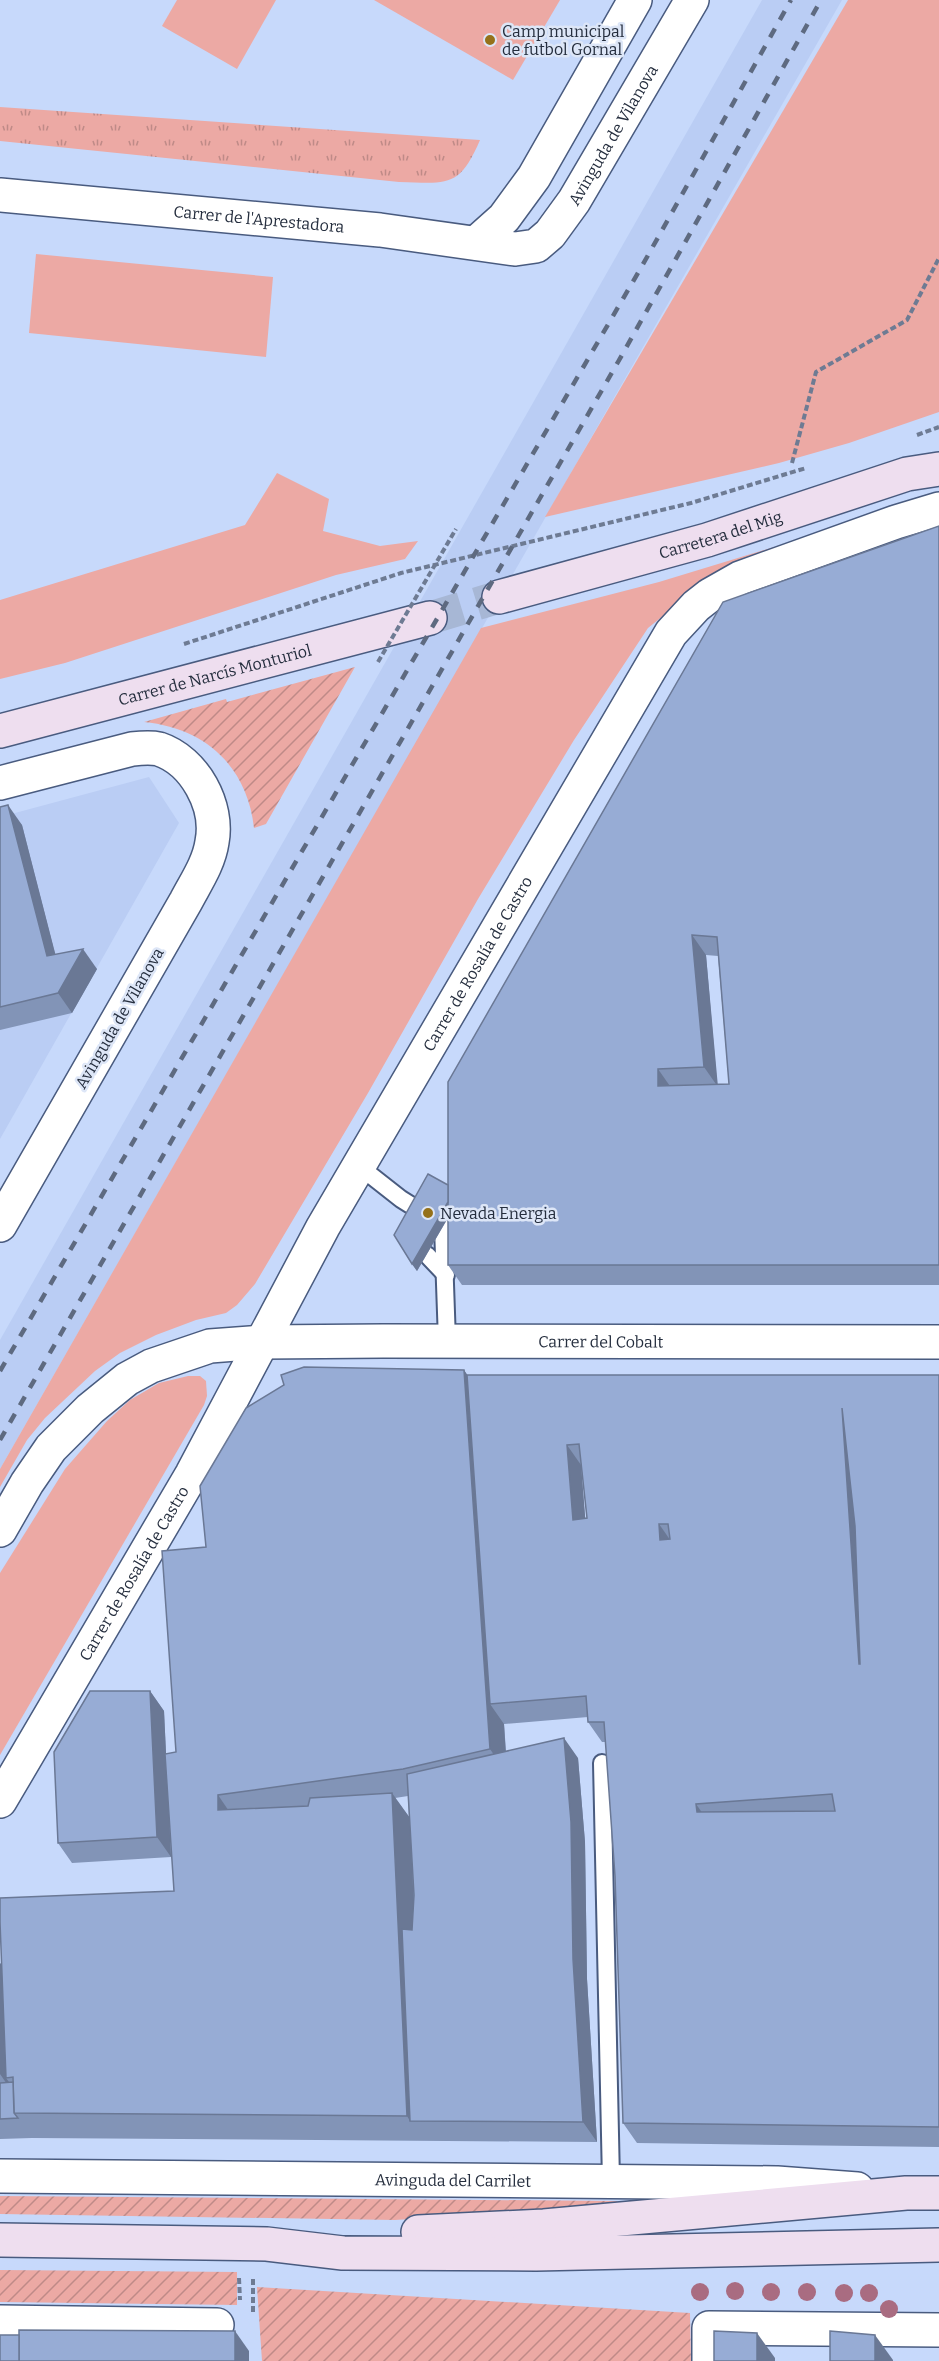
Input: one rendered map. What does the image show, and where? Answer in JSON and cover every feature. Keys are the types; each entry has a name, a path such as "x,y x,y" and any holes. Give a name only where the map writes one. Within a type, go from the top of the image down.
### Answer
{"main road":[{"path":"907,474 939,456"},
{"name":"Carretera del Mig","path":"500,597 707,540 907,474 939,469"},
{"name":"Carrer de Narcís Monturiol","path":"0,731 430,618"},
{"name":"Avinguda del Carrilet","path":"267,2244 343,2234 544,2226 906,2193 939,2193"},
{"name":"Avinguda del Carrilet","path":"0,2240 267,2244 343,2253 536,2254 939,2246"}],"street":[{"path":"476,243 504,218 534,177 635,0"},
{"name":"Avinguda de Vilanova","path":"515,249 536,246 550,234 574,201 692,0"},
{"name":"Carrer de l'Aprestadora","path":"0,195 380,230 515,249"},
{"name":"Carrer de Rosalía de Castro","path":"0,1801 192,1474 323,1227 657,655 677,627 696,606 710,595 740,578 896,522 939,509"},
{"name":"Avinguda de Vilanova","path":"0,783 132,748 148,747 174,756 197,778 213,823 212,842 205,864 0,1225"},
{"path":"0,1530 27,1483 51,1448 90,1408 127,1379 151,1366 210,1346 263,1342"},
{"name":"Carrer del Cobalt","path":"263,1342 939,1342"},
{"name":"Avinguda del Carrilet","path":"0,2176 777,2182 906,2193"},
{"path":"0,2322 229,2317"},
{"path":"709,2361 710,2328 939,2330"}],"lane":[{"path":"359,1166 414,1211 401,1199"},
{"path":"447,1341 446,1275 452,1212"},
{"path":"435,1241 446,1275"},
{"path":"602,1763 611,2181"}],"path":[{"path":"792,464 816,372 907,320 939,258"},
{"path":"332,595 402,573 691,503 812,466"},
{"path":"378,662 456,529"},
{"path":"229,2317 239,2276"}],"shaded area":[{"path":"762,0 842,0 0,1469 0,1340"},
{"path":"149,777 179,823 0,1139 0,817"}],"green space":[{"path":"177,0 276,0 237,69 162,26"},
{"name":"Camp municipal de futbol Gornal","path":"374,0 560,0 513,80"},
{"path":"848,0 939,0 939,412 849,443 779,463 545,517"},
{"path":"0,107 480,140 465,167 450,180 429,183 399,182 0,141"},
{"path":"36,254 273,277 266,357 29,333"},
{"path":"277,473 329,499 323,531 380,546 418,541 405,559 336,575 65,663 0,679 0,600 245,525"},
{"path":"807,537 690,594 648,628 574,740 478,899 368,1093 255,1284 237,1305 226,1313 196,1320 156,1335 120,1353 95,1371 45,1418 27,1440 0,1487 0,1469 481,628 659,582"},
{"path":"355,667 266,824 254,828 250,806 242,786 232,769 219,754 186,732 144,722 226,699 227,702"},
{"path":"188,1376 200,1376 206,1381 207,1396 204,1405 0,1755 0,1573 65,1469 107,1421 130,1400 159,1383"},
{"path":"0,2196 617,2201 616,2206 395,2220 0,2214"},
{"path":"0,2270 237,2272 237,2305 0,2302"},
{"path":"257,2287 690,2313 691,2361 262,2361"}],"building":[{"path":"939,526 939,1265 448,1265 448,1082 723,602","holes":["692,935 717,937 729,1084 658,1086 658,1069 704,1067"]},
{"path":"8,805 47,956 83,949 58,993 0,1007 0,807"},
{"path":"428,1174 448,1185 448,1202 412,1264 394,1235"},
{"path":"304,1367 464,1370 490,1749 403,1769 218,1795 218,1810 308,1806 310,1798 392,1793 407,2116 14,2113 13,2077 6,2078 0,1898 174,1891 165,1754 176,1752 162,1551 206,1547 200,1486 246,1408 284,1385 281,1375"},
{"path":"467,1375 939,1375 939,2127 623,2123 615,1876 604,1722 588,1722 586,1696 490,1704","holes":["842,1408 855,1526 859,1664","579,1444 587,1518 573,1520 567,1445","659,1524 668,1524 670,1539 660,1540","832,1794 835,1811 697,1812 696,1804"]},
{"path":"90,1691 150,1691 157,1837 58,1843 54,1752"},
{"path":"564,1738 571,1822 573,1959 583,2122 410,2121 402,1929 412,1930 414,1895 407,1774"},
{"path":"13,2082 14,2113 18,2118 0,2119 0,2083"},
{"path":"19,2330 235,2331 235,2361 19,2361"},
{"path":"714,2331 757,2333 757,2361 714,2361"},
{"path":"830,2331 875,2335 875,2361 830,2361"},
{"path":"0,2335 19,2335 19,2361 0,2361"}],"tunnel":[{"path":"430,618 499,597"}],"railway":[{"path":"0,1371 642,266 791,0"},
{"path":"0,1440 618,362 821,0"}],"place":[{"name":"Camp municipal de futbol Gornal","path":"490,40"},
{"name":"Nevada Energia","path":"428,1213"}]}
